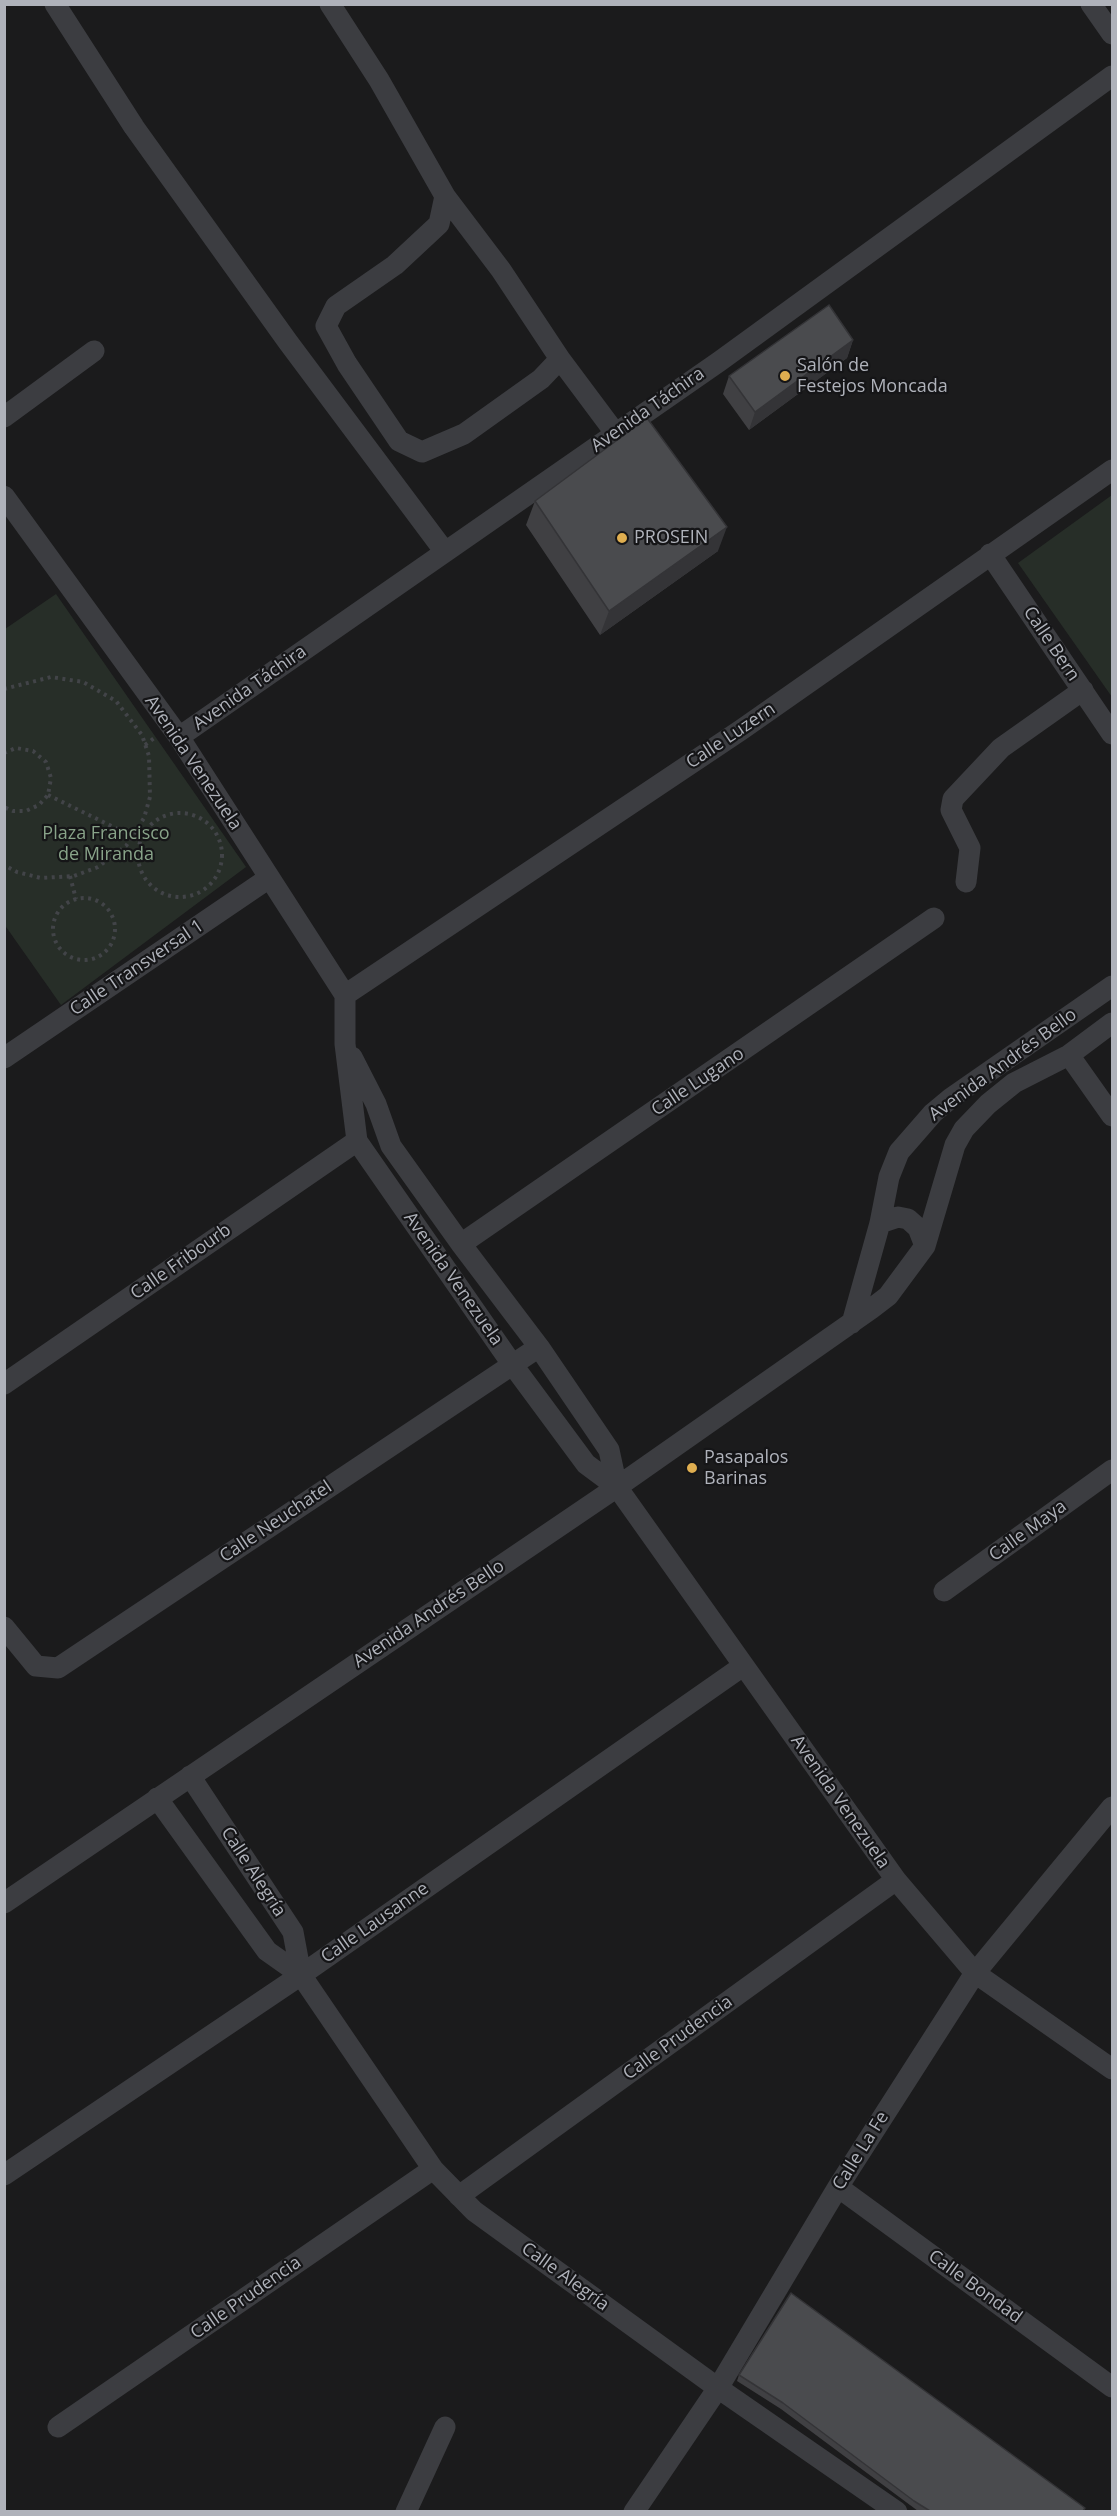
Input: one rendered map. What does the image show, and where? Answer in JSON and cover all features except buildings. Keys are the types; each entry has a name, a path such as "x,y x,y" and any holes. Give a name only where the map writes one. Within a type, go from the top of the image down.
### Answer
{"street":[{"path":"55,4 134,127 288,342 446,552"},
{"path":"330,4 379,80 445,196 501,270 560,359 616,434"},
{"path":"1091,4 1113,34"},
{"name":"Avenida Táchira","path":"179,738 616,434 1113,76"},
{"path":"445,196 439,224 395,265 336,306 326,326 347,364 399,441 422,452 464,434 541,379 560,359"},
{"path":"4,417 94,351"},
{"name":"Calle Luzern","path":"345,995 741,730 1113,470"},
{"name":"Avenida Venezuela","path":"4,496 179,738 345,995 345,1044 357,1141 512,1364 586,1464 617,1487 896,1880 975,1973 1113,2069"},
{"name":"Calle Bern","path":"990,554 1113,734"},
{"path":"966,882 970,848 951,810 953,800 1001,748 1083,690"},
{"name":"Calle Transversal 1","path":"4,1058 269,878"},
{"name":"Calle Lugano","path":"461,1244 934,918"},
{"name":"Avenida Andrés Bello","path":"852,1323 873,1251 893,1162 912,1136 933,1113 972,1083 1113,986"},
{"name":"Avenida Andrés Bello","path":"4,1903 617,1487 888,1296 925,1246 955,1145 964,1130 988,1104 1014,1083 1069,1055 1113,1023"},
{"name":"Avenida Venezuela","path":"345,1044 376,1104 391,1146 539,1347 609,1450 617,1487"},
{"path":"1069,1055 1111,1112"},
{"name":"Calle Fribourb","path":"4,1384 357,1141"},
{"path":"880,1223 898,1217 908,1219 918,1228 925,1246"},
{"path":"873,1251 886,1268 905,1274"},
{"name":"Calle Neuchatel","path":"4,1627 36,1666 58,1668 539,1347"},
{"name":"Calle Maya","path":"944,1591 1113,1470"},
{"name":"Calle Lausanne","path":"4,2175 301,1975 743,1666"},
{"name":"Calle Alegría","path":"190,1776 293,1932 301,1975"},
{"name":"Calle Alegría","path":"157,1798 267,1951 301,1975 433,2169 474,2211 718,2388 897,2511"},
{"name":"Calle La Fe","path":"634,2511 718,2388 838,2187 975,1973 1113,1807"},
{"name":"Calle Prudencia","path":"459,2196 896,1880"},
{"name":"Calle Prudencia","path":"58,2427 433,2169"},
{"name":"Calle Bondad","path":"838,2187 1113,2387"},
{"path":"406,2511 445,2427"}],"path":[{"path":"4,689 51,677 82,682 116,701 142,735 150,756 150,796 144,818 126,846 98,867 70,876 41,878 17,872 4,865"},
{"path":"4,753 16,748 33,751 46,762 51,778 48,795 39,805 26,811 13,811 4,807"},
{"path":"48,795 140,840"},
{"path":"170,813 191,814 210,823 218,834 223,848 218,875 209,886 197,894 183,897 170,896 157,890 146,880 140,868 138,854 140,840 147,828 157,819 170,813"},
{"path":"70,876 76,898"},
{"path":"76,898 96,900 111,912 115,922 112,944 95,958 77,960 67,956 55,942 52,930 54,917 60,908 76,898"}],"green space":[{"path":"1112,495 1112,697 1018,563"},
{"name":"Plaza Francisco de Miranda","path":"56,594 246,867 61,1005 4,924 5,629"}],"place":[{"name":"Salón de Festejos Moncada","path":"785,376"},
{"name":"PROSEIN","path":"622,538"},
{"name":"Pasapalos Barinas","path":"692,1468"}]}
